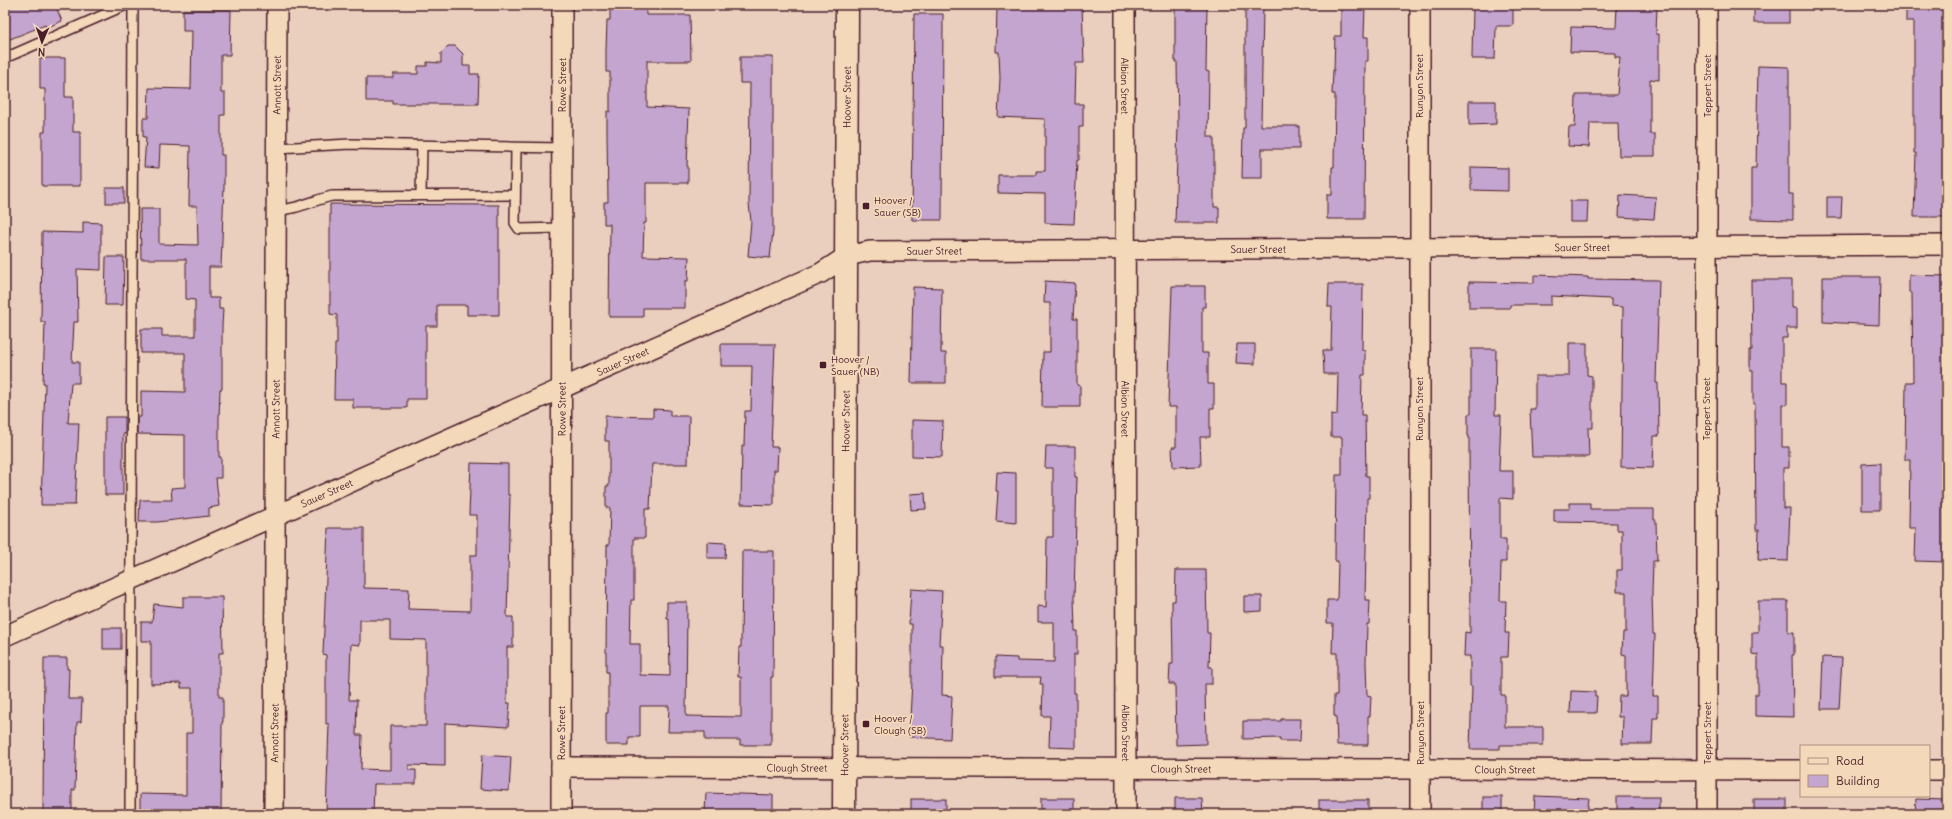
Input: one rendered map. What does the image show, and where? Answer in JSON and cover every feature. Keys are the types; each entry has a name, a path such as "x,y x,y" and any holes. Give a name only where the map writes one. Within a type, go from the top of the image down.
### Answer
{"main road":[{"name":"Hoover Street","path":"844,814 847,5"}],"street":[{"name":"Annott Street","path":"274,814 277,5"},
{"name":"Rowe Street","path":"561,814 562,5"},
{"name":"Albion Street","path":"1125,5 1124,250 1126,814"},
{"name":"Runyon Street","path":"1420,5 1420,814"},
{"name":"Teppert Street","path":"1707,5 1707,814"},
{"name":"Sauer Street","path":"5,636 821,273 847,256 870,251 1947,245"},
{"name":"Clough Street","path":"561,767 1420,771 1800,770"},
{"path":"1930,770 1947,770"}],"lane":[{"path":"5,58 126,5"},
{"path":"130,814 133,5"},
{"path":"277,148 350,144 562,148"},
{"path":"421,195 422,146"},
{"path":"516,148 515,223 519,229 562,228"},
{"path":"276,210 294,209 307,206 314,200 332,196 515,194"}],"building":[{"path":"5,5 55,5 62,21 46,28 45,25 5,41"},
{"path":"610,5 646,5 646,15 690,15 691,61 647,61 647,107 689,109 687,166 688,183 646,183 646,223 644,223 643,256 689,257 688,281 685,281 685,308 643,308 643,317 609,317 610,224 604,224 604,202 608,202 607,111 610,112 610,72 606,72 606,50 607,20 610,20"},
{"path":"997,5 1082,5 1084,63 1076,63 1075,104 1083,104 1083,127 1079,127 1079,160 1077,160 1074,224 1045,223 1045,194 998,193 998,175 1036,175 1036,171 1045,171 1045,119 998,117 1000,78 999,52 996,52"},
{"path":"1245,5 1263,5 1261,126 1299,126 1299,149 1262,149 1262,178 1242,178 1243,128 1245,128"},
{"path":"1341,5 1365,5 1364,37 1368,37 1368,61 1365,61 1364,219 1327,219 1327,195 1332,195 1332,167 1334,167 1335,94 1332,94 1335,36 1341,36"},
{"path":"1473,5 1513,5 1513,26 1496,26 1495,59 1472,59"},
{"path":"1617,5 1657,5 1656,34 1659,34 1659,80 1650,79 1650,134 1655,134 1655,156 1619,156 1618,123 1590,123 1589,147 1568,146 1569,127 1575,127 1576,95 1617,95 1620,57 1615,57 1615,53 1570,52 1571,27 1616,28"},
{"path":"1754,5 1789,5 1789,23 1754,23"},
{"path":"1906,5 1947,5 1946,217 1914,217 1916,153 1914,153 1914,22 1906,22"},
{"path":"1175,6 1207,6 1206,71 1209,72 1208,137 1214,137 1214,207 1219,207 1219,223 1175,223 1178,126 1177,61 1175,61"},
{"path":"183,10 231,10 230,55 221,55 221,93 225,93 225,115 221,115 221,155 224,155 224,186 221,267 209,267 209,298 219,298 219,309 223,309 222,389 220,389 219,419 219,457 221,457 221,478 216,478 219,506 209,508 209,516 157,522 139,522 140,500 172,500 171,488 185,487 185,435 137,434 137,417 141,417 141,391 185,392 185,353 141,353 141,329 162,329 162,336 195,336 195,300 186,299 186,259 141,259 140,209 159,209 159,244 198,245 197,206 189,206 190,146 160,145 159,168 144,167 146,137 143,137 143,118 148,118 149,88 191,89 192,31 183,31"},
{"path":"914,14 943,14 942,220 912,220"},
{"path":"448,46 455,46 463,54 463,66 470,66 470,74 479,74 478,104 393,104 393,101 366,101 366,78 393,78 393,74 418,74 418,66 427,66 427,62 441,63 441,53"},
{"path":"740,57 773,57 773,231 770,258 748,256 751,221 749,204 750,83 740,83"},
{"path":"40,58 65,58 65,97 73,97 73,132 80,132 80,186 42,186 42,132 45,132 45,89 40,89"},
{"path":"1758,66 1789,67 1789,194 1793,194 1793,220 1751,219 1751,168 1756,168"},
{"path":"1469,101 1496,101 1496,124 1469,125"},
{"path":"1471,167 1508,168 1508,191 1471,190"},
{"path":"106,188 124,188 124,203 106,203"},
{"path":"1620,195 1656,197 1654,219 1619,217"},
{"path":"1827,197 1842,197 1841,218 1827,218"},
{"path":"1570,201 1588,201 1587,222 1570,222"},
{"path":"330,204 499,205 499,315 467,315 467,305 437,305 437,326 426,326 426,399 407,399 407,408 353,408 353,399 334,399 337,315 330,314"},
{"path":"83,222 101,223 101,270 77,269 78,322 74,322 72,362 79,362 79,383 71,383 68,423 79,423 75,505 41,505 45,383 43,383 45,322 41,322 42,232 83,233"},
{"path":"106,257 124,257 123,305 105,305"},
{"path":"1534,275 1588,277 1588,279 1659,280 1656,383 1658,383 1659,436 1654,436 1653,468 1621,467 1623,307 1611,306 1611,299 1551,296 1551,305 1510,305 1510,308 1469,308 1469,282 1534,283"},
{"path":"1909,275 1947,276 1945,382 1947,494 1945,539 1947,539 1947,562 1915,561 1916,528 1909,528 1910,460 1905,460 1906,382 1913,382 1912,293 1909,292"},
{"path":"1823,277 1880,277 1879,325 1823,322"},
{"path":"1751,280 1792,280 1792,308 1797,308 1797,328 1787,328 1787,338 1782,338 1782,382 1787,382 1787,405 1782,404 1782,447 1789,447 1789,468 1783,468 1783,508 1790,508 1788,561 1758,560 1759,530 1756,530 1755,404 1753,404 1753,371 1750,371 1750,350 1752,350"},
{"path":"1045,281 1075,283 1073,319 1077,319 1077,385 1080,386 1080,407 1042,407 1043,352 1050,352 1050,303 1044,303"},
{"path":"1329,284 1363,284 1362,350 1365,350 1365,375 1362,375 1361,415 1365,415 1366,476 1369,476 1369,498 1367,498 1365,600 1370,600 1369,624 1367,624 1366,663 1367,695 1371,696 1370,716 1368,716 1368,745 1337,745 1336,716 1334,716 1334,695 1337,695 1337,653 1332,653 1333,623 1327,623 1327,600 1337,600 1338,561 1335,561 1336,475 1342,475 1342,437 1331,437 1331,414 1337,415 1338,374 1324,374 1323,350 1331,350 1332,307 1328,307"},
{"path":"1172,286 1205,286 1205,307 1202,307 1202,353 1208,353 1208,384 1214,384 1214,408 1210,408 1210,437 1200,437 1201,466 1173,467 1172,447 1176,447 1176,407 1168,407"},
{"path":"913,287 942,288 941,353 946,353 946,383 911,383"},
{"path":"1569,343 1587,343 1587,375 1592,376 1593,410 1593,428 1588,428 1589,457 1532,457 1530,409 1535,409 1535,376 1569,376"},
{"path":"721,344 775,344 771,447 778,447 777,470 774,470 774,505 741,504 742,446 744,446 745,411 751,411 752,366 721,366"},
{"path":"1237,344 1255,344 1255,364 1236,363"},
{"path":"1471,349 1496,349 1495,415 1501,415 1499,471 1513,471 1513,499 1500,498 1500,539 1506,539 1506,562 1501,562 1500,601 1506,601 1505,633 1509,633 1508,657 1501,657 1501,695 1505,695 1505,727 1543,727 1543,745 1500,745 1500,749 1470,749 1472,686 1470,686 1470,656 1464,656 1465,632 1470,633 1468,414 1471,414"},
{"path":"653,409 670,410 670,416 689,416 688,464 652,464 650,509 645,509 645,538 634,538 634,600 631,600 630,644 640,644 640,675 670,676 669,619 667,619 667,602 687,602 686,716 741,717 741,677 738,677 739,647 741,647 742,551 774,551 771,745 740,745 740,740 705,740 705,732 668,732 669,706 640,706 640,737 629,737 629,745 606,745 606,713 608,713 608,672 606,672 607,545 609,545 610,508 606,508 606,486 609,486 609,441 605,441 605,416 653,417"},
{"path":"105,417 125,417 125,434 123,434 123,495 105,495"},
{"path":"912,420 943,421 942,457 912,456"},
{"path":"1046,446 1075,446 1075,477 1077,477 1074,598 1075,631 1077,631 1077,654 1074,654 1076,748 1049,747 1050,716 1042,716 1043,684 1040,684 1041,677 995,677 995,657 1017,658 1017,661 1054,662 1054,622 1038,622 1038,606 1046,607 1047,537 1053,537 1053,468 1045,468"},
{"path":"471,463 508,464 508,495 510,495 507,617 513,617 513,647 507,647 507,703 510,703 508,727 445,723 445,766 409,765 409,770 416,770 416,784 374,784 373,814 326,814 329,724 326,724 326,655 323,654 328,528 364,528 364,588 409,589 408,609 470,611 470,555 477,555 477,515 469,515","holes":["360,620 390,620 390,639 426,640 426,726 390,726 390,770 361,769 362,735 356,735 357,700 349,700 351,644 360,645"]},
{"path":"1880,463 1880,510 1862,510 1862,464"},
{"path":"997,472 1016,473 1016,523 996,521 998,491 996,491"},
{"path":"925,493 926,509 911,510 910,494"},
{"path":"1570,503 1590,503 1590,509 1654,509 1654,520 1656,520 1657,561 1653,561 1652,593 1653,634 1655,634 1653,696 1658,696 1658,718 1653,718 1652,744 1622,744 1623,717 1618,717 1619,696 1626,696 1626,655 1622,654 1623,632 1626,632 1626,592 1617,592 1617,570 1622,570 1622,530 1617,530 1617,523 1554,522 1554,509 1570,509"},
{"path":"707,542 726,543 725,558 707,558"},
{"path":"1176,570 1206,570 1207,633 1210,633 1209,667 1212,667 1212,684 1205,684 1206,744 1176,745 1175,684 1169,684 1170,664 1173,664 1172,601 1175,601"},
{"path":"911,589 942,591 939,645 943,645 942,695 952,696 950,739 909,737 912,681 912,624 909,624"},
{"path":"1244,596 1262,596 1262,611 1244,612"},
{"path":"183,597 222,597 223,653 219,653 219,697 223,697 221,814 140,813 140,794 186,795 186,733 192,733 192,688 181,688 181,683 151,684 151,641 141,641 141,622 152,622 154,604 183,607"},
{"path":"1758,601 1788,601 1788,632 1794,632 1794,655 1792,655 1793,717 1755,716 1755,694 1758,694 1758,655 1752,654 1752,632 1758,632"},
{"path":"103,628 121,628 121,649 103,649"},
{"path":"1823,657 1842,658 1839,709 1821,709"},
{"path":"44,658 67,658 67,669 69,669 68,699 82,699 81,722 77,722 75,790 72,790 72,814 43,814"},
{"path":"1571,691 1595,692 1595,696 1597,696 1596,713 1570,713"},
{"path":"1281,719 1301,719 1300,741 1280,741 1280,738 1243,739 1243,721 1281,721"},
{"path":"482,755 511,757 509,791 480,789"},
{"path":"706,793 773,795 773,814 705,813"},
{"path":"1535,796 1589,798 1587,814 1534,814"},
{"path":"1483,797 1502,797 1502,814 1483,814"},
{"path":"1617,797 1659,797 1659,814 1617,814"},
{"path":"1041,798 1074,798 1074,814 1041,814"},
{"path":"1175,798 1202,798 1203,814 1175,814"},
{"path":"911,799 946,799 946,814 911,814"},
{"path":"1754,799 1787,799 1787,814 1754,814"},
{"path":"1916,799 1946,800 1946,814 1915,814"},
{"path":"1319,800 1368,800 1368,814 1319,814"}],"place":[{"name":"Hoover / Sauer (SB)","path":"866,206"},
{"name":"Hoover / Sauer (NB)","path":"823,365"},
{"name":"Hoover / Clough (SB)","path":"866,724"}]}
